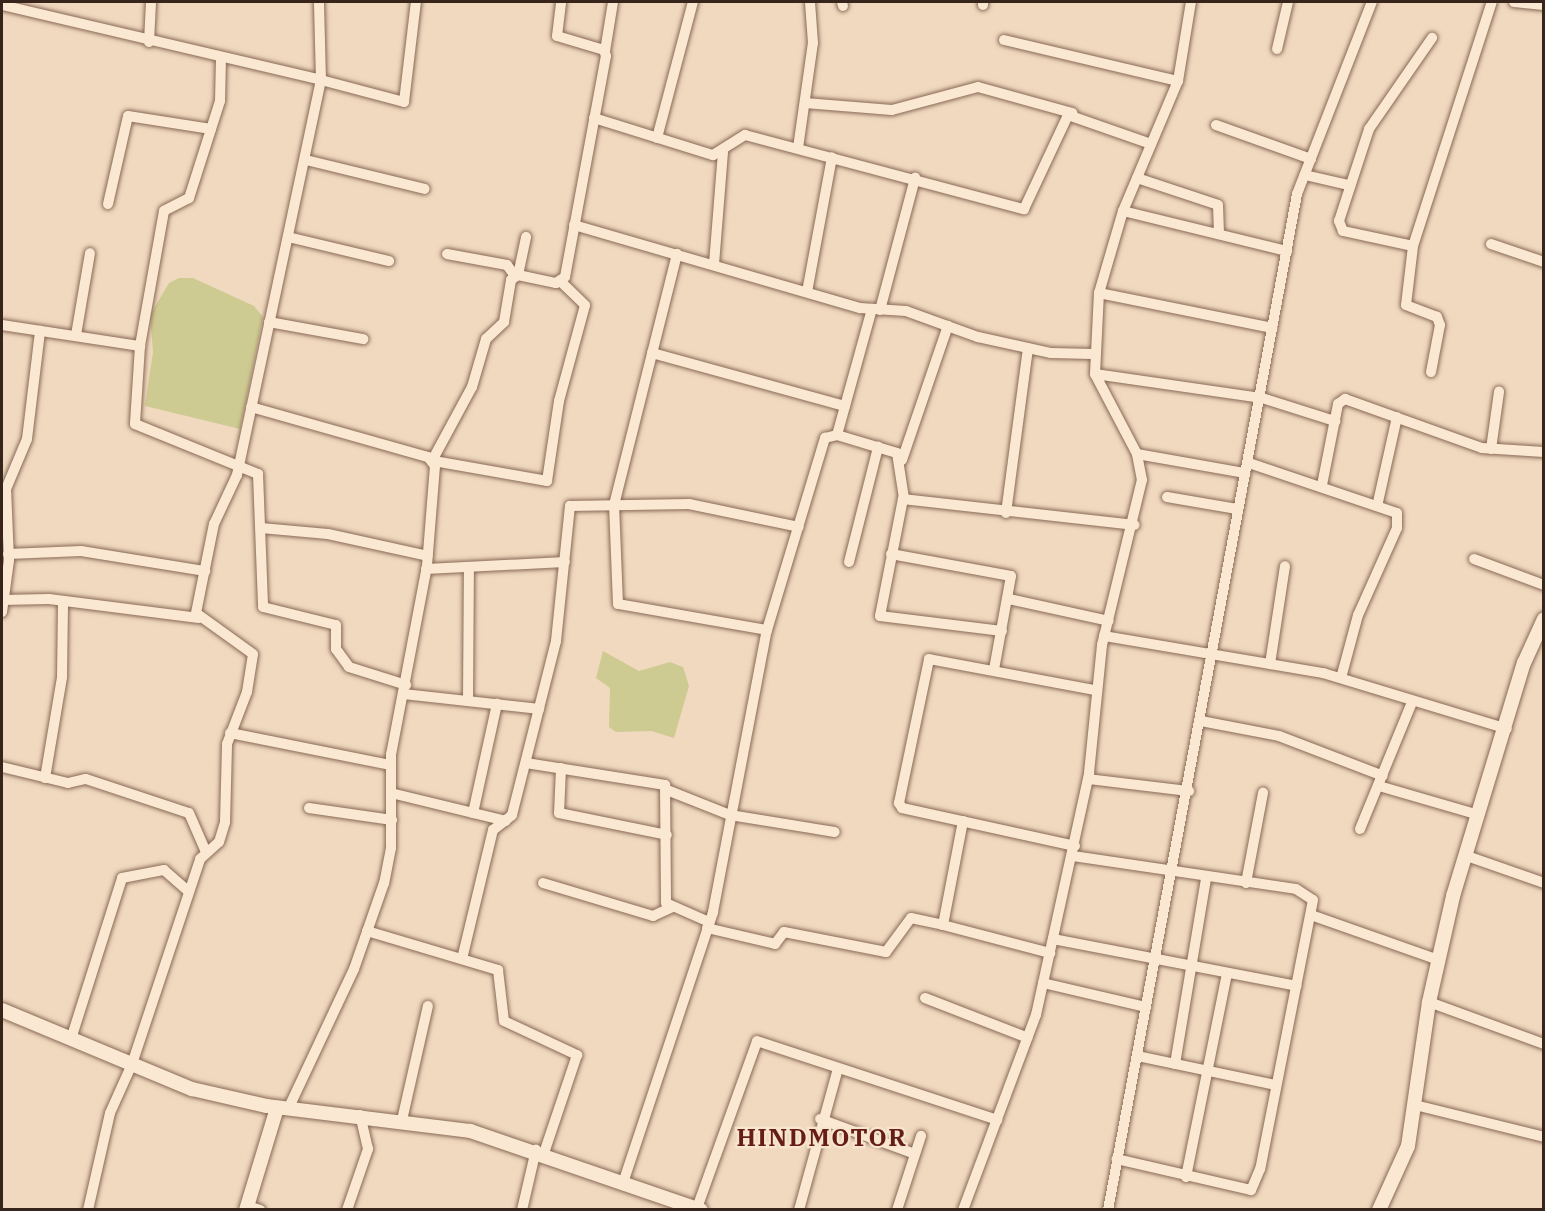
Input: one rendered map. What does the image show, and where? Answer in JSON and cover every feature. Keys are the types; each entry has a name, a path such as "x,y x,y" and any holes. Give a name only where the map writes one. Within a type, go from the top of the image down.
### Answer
{"street":[{"path":"149,42 151,2"},
{"path":"199,618 204,571 214,524 238,468 306,160 321,80 319,2"},
{"path":"2,5 149,42 321,80 404,102 416,2"},
{"path":"561,2 557,36 605,51"},
{"path":"561,282 594,118 613,2"},
{"path":"657,138 693,2"},
{"path":"798,148 813,43 810,2"},
{"path":"963,1209 1028,1038 1074,851 1088,779 1094,690 1104,636 1135,525 1142,480 1137,454 1095,374 1093,354 1099,293 1123,211 1178,81 1191,2"},
{"path":"1277,48 1288,2"},
{"path":"1108,1209 1189,791 1237,509 1262,398 1287,251 1305,175 1372,2"},
{"path":"1431,372 1440,325 1437,317 1406,305 1413,246 1492,2"},
{"path":"1520,2 1544,5"},
{"path":"1413,246 1340,229 1348,185 1369,129 1432,38"},
{"path":"1004,40 1178,81"},
{"path":"221,57 221,93 187,203 165,208 140,346 135,424 259,476 266,610 336,625 336,649 349,667 405,690 468,701 539,709"},
{"path":"805,104 892,110 978,87 1072,114 1151,144"},
{"path":"594,118 713,155 723,151 740,135 915,178 1028,209 1072,114"},
{"path":"108,204 128,116 211,129"},
{"path":"1216,125 1311,159"},
{"path":"714,264 723,151"},
{"path":"807,292 832,157"},
{"path":"306,160 425,189"},
{"path":"1305,175 1348,185"},
{"path":"623,1183 708,925 767,630 799,527 821,445 837,435 915,178"},
{"path":"1137,178 1218,205 1219,234"},
{"path":"1123,211 1287,251"},
{"path":"574,225 876,310 906,311 948,326 1028,348 1093,354"},
{"path":"288,237 389,261"},
{"path":"251,1208 282,1108 311,1069 368,931 384,883 392,820 390,765 428,556 434,460 472,387 486,339 504,321 526,237"},
{"path":"1491,244 1544,262"},
{"path":"76,335 90,254"},
{"path":"250,407 434,460 548,481 559,401 585,305 561,282 517,275 507,265 447,254"},
{"path":"677,254 614,505 622,606 767,630"},
{"path":"1099,293 1273,328"},
{"path":"269,322 363,339"},
{"path":"2,325 140,346"},
{"path":"948,326 902,460 904,498 891,554 882,619 1002,631"},
{"path":"40,331 27,439 7,481 8,554 3,604 63,601 199,618 253,652 246,692 230,733 225,822 219,842 206,852 189,892 132,1064 110,1113 88,1209"},
{"path":"1006,513 1028,348"},
{"path":"652,353 845,406"},
{"path":"1095,374 1262,398 1335,421"},
{"path":"1491,449 1499,392"},
{"path":"1322,485 1335,421 1345,399 1491,449 1544,452"},
{"path":"1378,502 1397,417"},
{"path":"837,435 878,447 902,460"},
{"path":"849,562 878,447"},
{"path":"1137,454 1247,468 1322,485 1378,502 1397,513 1397,528 1358,615 1341,678"},
{"path":"1167,497 1237,509"},
{"path":"904,498 1006,513 1135,525"},
{"path":"462,959 494,830 509,822 556,641 570,506 689,504 799,527"},
{"path":"261,528 328,534 428,556"},
{"path":"8,554 81,551 204,571"},
{"path":"891,554 1006,572 1012,582 994,670"},
{"path":"1474,559 1544,585"},
{"path":"426,569 469,569 565,562"},
{"path":"1270,663 1285,566"},
{"path":"468,701 469,569"},
{"path":"1008,599 1109,621"},
{"path":"45,778 62,677 63,601"},
{"path":"1379,1209 1402,1164 1415,1105 1429,1002 1464,855 1507,729 1524,663 1544,619"},
{"path":"1104,636 1270,663 1341,678 1412,702 1507,729"},
{"path":"1094,690 933,658 927,662 900,805 1171,875 1307,892 1313,900 1276,1085 1251,1190 1186,1177 1117,1159"},
{"path":"1360,829 1412,702"},
{"path":"473,813 497,704"},
{"path":"1201,721 1279,736 1381,781 1479,815"},
{"path":"230,733 390,765"},
{"path":"526,763 661,783 667,790 730,815 835,832"},
{"path":"2,767 68,783 86,779 189,813 206,852"},
{"path":"561,768 559,813 666,835"},
{"path":"1088,779 1189,791"},
{"path":"667,790 665,898 672,907 708,925 775,944 784,932 886,952 911,918 1050,953"},
{"path":"1246,883 1263,792"},
{"path":"391,793 509,822"},
{"path":"309,808 392,820"},
{"path":"943,925 963,821"},
{"path":"1464,855 1544,883"},
{"path":"71,1039 122,878 164,870 189,892"},
{"path":"1175,1064 1194,967 1206,879"},
{"path":"543,883 654,916 672,907"},
{"path":"1311,915 1439,960"},
{"path":"368,931 462,959 500,973 504,1021 578,1055 540,1151 522,1209"},
{"path":"1053,939 1296,986"},
{"path":"1186,1177 1227,973"},
{"path":"1043,983 1146,1007"},
{"path":"925,998 1028,1038"},
{"path":"1429,1002 1544,1044"},
{"path":"402,1120 428,1006"},
{"path":"2,1010 192,1089 282,1108 402,1120 470,1131 540,1151 623,1183 670,1205 699,1209 757,1041 997,1120"},
{"path":"1137,1056 1276,1085"},
{"path":"800,1209 820,1119 838,1068"},
{"path":"1415,1105 1544,1137"},
{"path":"347,1209 368,1149 360,1115"},
{"path":"820,1119 915,1154"},
{"path":"897,1209 921,1136"}],"shaded area":[{"path":"179,278 193,278 254,306 263,317 240,429 145,406 153,352 150,315 169,283"},
{"path":"603,651 639,671 670,662 683,667 689,686 674,738 651,731 616,732 609,727 610,688 596,678"}],"district":[{"name":"HINDMOTOR","path":"822,1138"}]}
